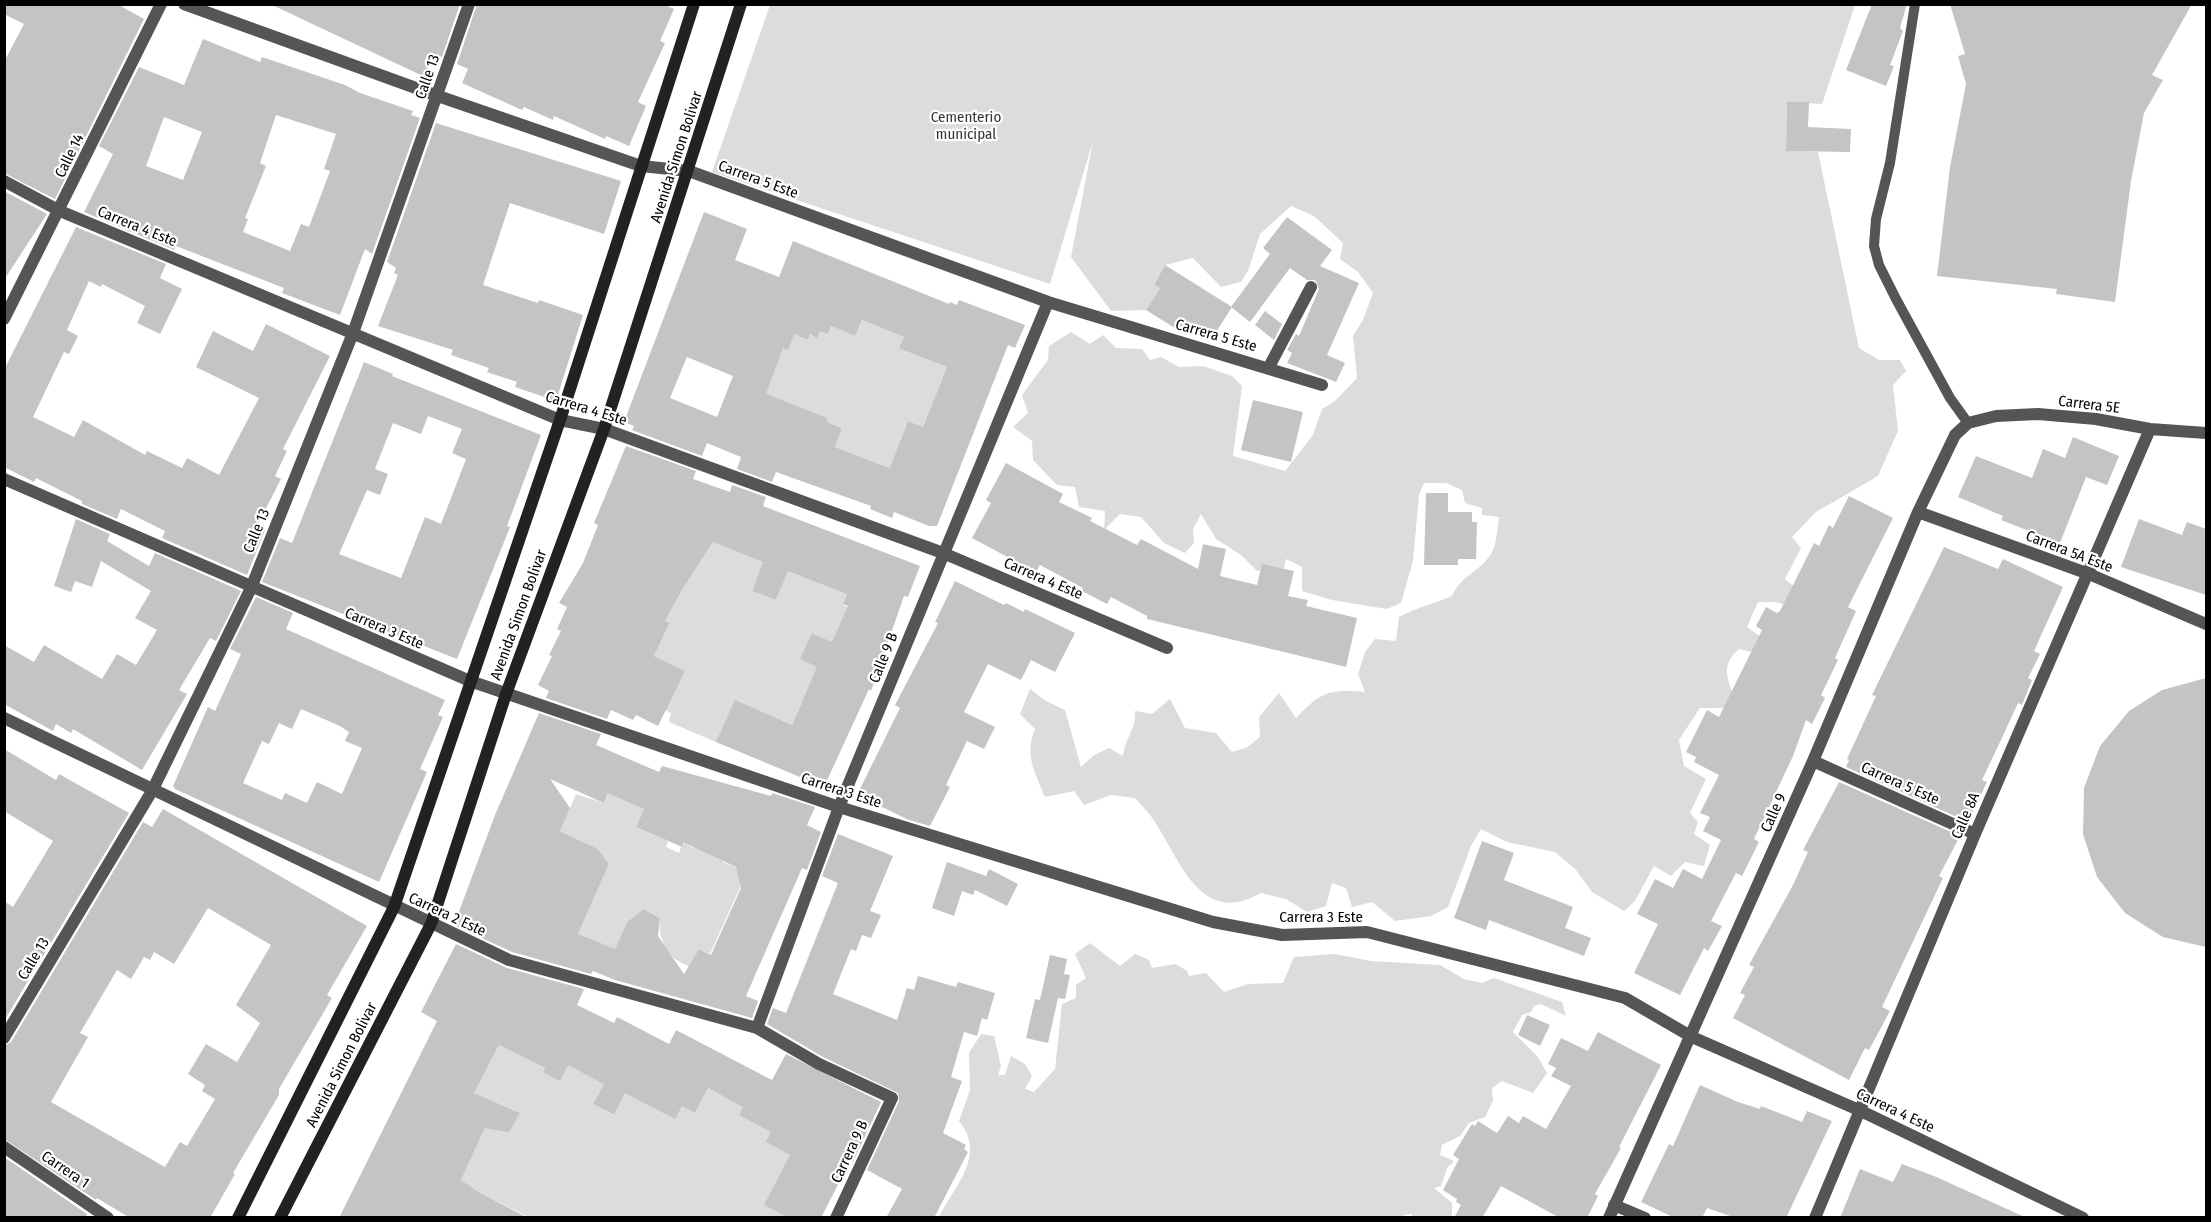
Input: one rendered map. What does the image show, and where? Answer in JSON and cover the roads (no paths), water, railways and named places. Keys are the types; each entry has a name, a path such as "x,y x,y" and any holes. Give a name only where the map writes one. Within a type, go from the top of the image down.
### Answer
{"main road":[{"name":"Avenida Simon Bolivar","path":"238,1218 394,907 560,420 694,4"},
{"name":"Avenida Simon Bolivar","path":"280,1218 431,924 506,694 604,429 741,4"}],"street":[{"name":"Calle 14","path":"4,319 60,211 161,4"},
{"name":"Carrera 5 Este","path":"184,4 438,96 641,166 689,171 1048,302 1322,384"},
{"name":"Calle 13","path":"4,1038 152,791 251,588 353,333 469,4"},
{"name":"Carrera 4 Este","path":"4,181 60,211 560,420 604,429 942,553 1167,648"},
{"path":"1269,367 1311,286"},
{"name":"Calle 9 B","path":"757,1028 839,807 942,553 1048,302"},
{"name":"Carrera 5E","path":"1968,423 1996,416 2038,414 2096,419 2150,429 2206,433"},
{"name":"Calle 9","path":"1609,1218 1692,1037 1944,454 1955,435 1968,423"},
{"name":"Calle 8A","path":"1815,1218 1975,834 2150,429"},
{"name":"Carrera 3 Este","path":"4,479 470,681 839,807 1213,922 1282,935 1367,932 1625,998 1692,1037"},
{"name":"Carrera 5A Este","path":"1918,512 2089,574 2206,624"},
{"name":"Carrera 2 Este","path":"4,718 394,907 509,960 757,1028 819,1064 892,1098"},
{"name":"Carrera 5 Este","path":"1813,761 1975,834"},
{"name":"Carrera 4 Este","path":"1692,1037 1861,1111 2083,1218"},
{"name":"Carrera 9 B","path":"836,1218 892,1098"},
{"name":"Carrera 1","path":"4,1147 108,1218"},
{"path":"1614,1205 1645,1218"}],"lane":[{"path":"1915,4 1890,163 1876,219 1874,246 1879,266 1896,300 1950,398 1968,423"}],"park label":[{"name":"Cementerio municipal","path":"966,126"}]}
